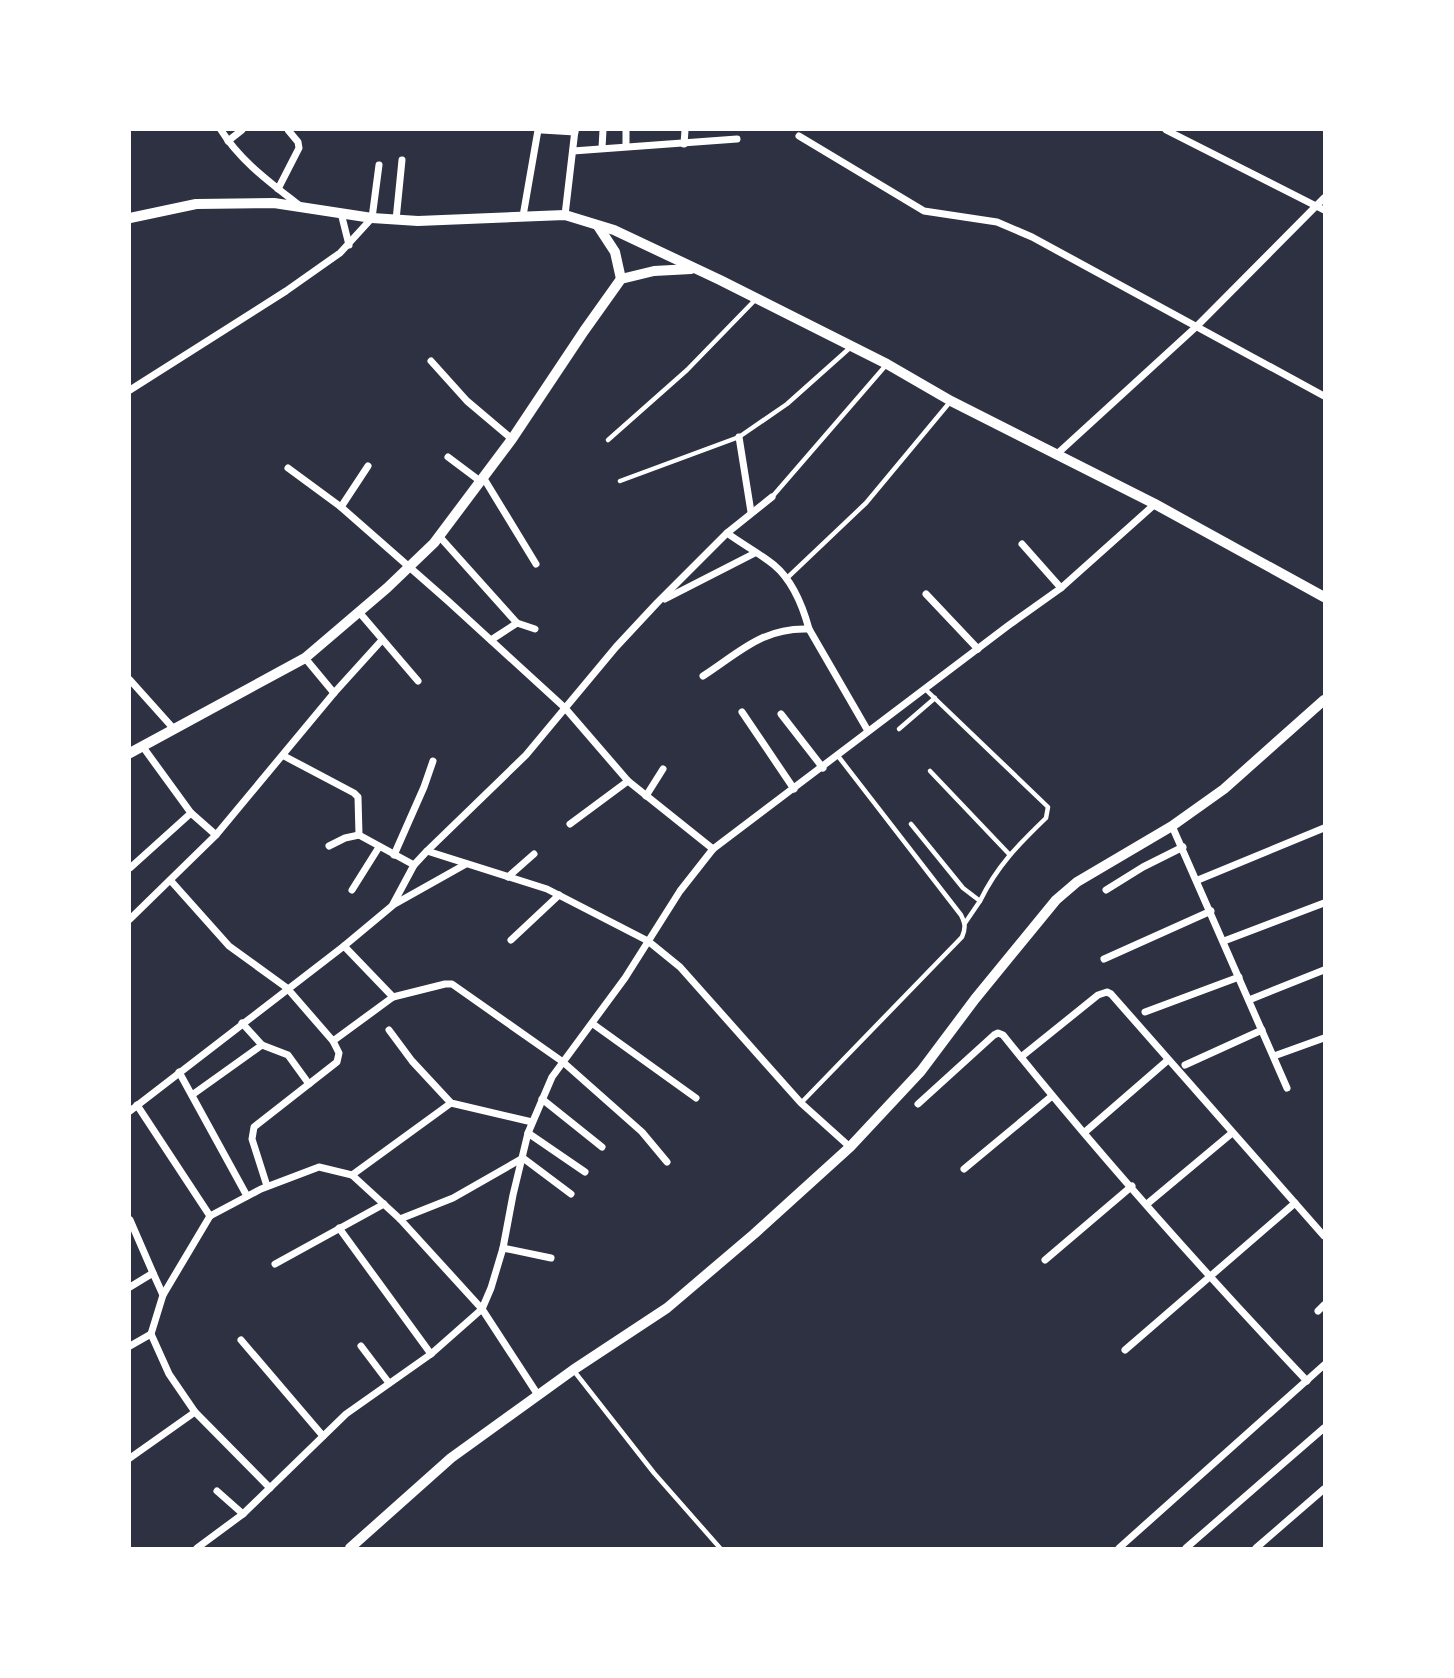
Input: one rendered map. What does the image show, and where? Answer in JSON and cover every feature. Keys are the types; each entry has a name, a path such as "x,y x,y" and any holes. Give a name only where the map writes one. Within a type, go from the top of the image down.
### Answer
{"street":[{"path":"221,130 252,166 301,206"},
{"path":"228,141 242,130"},
{"path":"278,188 299,149 298,142 288,130"},
{"path":"523,216 540,130 575,131 565,215"},
{"path":"602,148 603,130"},
{"path":"626,130 626,146"},
{"path":"684,144 685,130"},
{"path":"1166,130 1321,208"},
{"path":"799,136 923,211 997,222 1032,237 1325,396"},
{"path":"573,150 737,139"},
{"path":"396,220 402,160"},
{"path":"130,390 286,291 349,244 372,218 379,165"},
{"path":"1057,454 1321,208 1325,198"},
{"path":"130,218 196,204 274,203 396,220 437,222 565,215 596,224 852,345 951,401 1155,504 1325,597"},
{"path":"341,213 349,244"},
{"path":"596,224 615,252 621,279"},
{"path":"130,753 305,658 359,612 439,536 512,439 621,279 654,271 694,269"},
{"path":"431,361 467,401 512,439"},
{"path":"739,437 751,512"},
{"path":"448,457 481,479 536,564"},
{"path":"341,508 368,466"},
{"path":"288,468 341,508 491,640 565,708 628,781 713,849"},
{"path":"393,906 414,865 526,755 657,603 727,533 772,497"},
{"path":"197,1549 271,1489 346,1413 431,1354 482,1309 503,1248 531,1122 552,1077 593,1024 680,891 713,849 823,768 924,688 1061,588 1155,504"},
{"path":"727,533 775,565 786,579 804,612 809,629 868,731"},
{"path":"439,536 517,623 535,629"},
{"path":"1023,544 1061,588"},
{"path":"657,603 755,553"},
{"path":"926,594 978,649"},
{"path":"359,612 418,681"},
{"path":"491,640 517,623"},
{"path":"703,676 767,634 793,628 809,629"},
{"path":"130,919 216,835 284,756 334,692 382,640"},
{"path":"305,658 334,692"},
{"path":"130,680 173,728"},
{"path":"350,1549 451,1458 573,1370 667,1308 850,1147 921,1071 975,999 1056,900 1077,882 1172,825 1224,789 1325,701"},
{"path":"742,712 794,789"},
{"path":"781,714 823,768"},
{"path":"143,747 191,813 216,835"},
{"path":"284,756 356,795 359,835"},
{"path":"394,855 433,761"},
{"path":"646,796 663,769"},
{"path":"570,824 628,781"},
{"path":"130,868 191,813"},
{"path":"1172,825 1287,1088"},
{"path":"1198,880 1325,828"},
{"path":"329,846 359,835 414,865"},
{"path":"352,890 379,847"},
{"path":"1106,890 1183,847"},
{"path":"427,851 559,895 648,941 680,967 801,1103 850,1147"},
{"path":"508,877 534,853"},
{"path":"130,1111 393,906 466,864"},
{"path":"171,881 229,946 287,988 333,1041 339,1052 337,1062 254,1127 252,1139 267,1186"},
{"path":"511,940 559,895"},
{"path":"1224,941 1325,904"},
{"path":"1104,959 1211,911"},
{"path":"344,946 393,997"},
{"path":"1249,1000 1325,970"},
{"path":"1145,1012 1239,976"},
{"path":"333,1041 393,997 452,984 563,1062 642,1132 667,1162"},
{"path":"1021,1057 1098,995 1107,992 1325,1236"},
{"path":"242,1023 262,1045 288,1055 309,1084"},
{"path":"593,1024 696,1098"},
{"path":"389,1030 412,1061 451,1103 531,1122"},
{"path":"1185,1065 1262,1030"},
{"path":"918,1104 996,1033 1003,1035 1052,1096 1210,1276 1307,1381"},
{"path":"1273,1056 1325,1038"},
{"path":"192,1095 262,1045"},
{"path":"1084,1132 1168,1060"},
{"path":"179,1072 247,1196"},
{"path":"964,1169 1052,1096"},
{"path":"541,1099 602,1147"},
{"path":"352,1175 451,1103"},
{"path":"137,1105 210,1216"},
{"path":"528,1133 585,1172"},
{"path":"1147,1204 1232,1133"},
{"path":"523,1158 571,1194"},
{"path":"400,1219 453,1198 523,1158"},
{"path":"271,1489 195,1412 169,1374 151,1334 163,1295 210,1216 267,1186 319,1167 352,1175 400,1219 482,1309 538,1395"},
{"path":"1045,1260 1132,1186"},
{"path":"1125,1350 1295,1203"},
{"path":"275,1264 384,1204"},
{"path":"130,1220 163,1295"},
{"path":"340,1228 431,1354"},
{"path":"503,1248 551,1258"},
{"path":"130,1287 153,1273"},
{"path":"130,1346 151,1334"},
{"path":"240,1340 323,1436"},
{"path":"361,1346 389,1384"},
{"path":"1119,1549 1324,1366"},
{"path":"130,1458 195,1412"},
{"path":"1186,1549 1325,1428"},
{"path":"1256,1549 1325,1489"},
{"path":"217,1490 243,1514"}],"lane":[{"path":"608,440 687,370 757,298"},
{"path":"620,481 739,437 787,404 852,345"},
{"path":"772,497 887,364"},
{"path":"786,579 866,503 951,401"},
{"path":"801,1103 962,937 965,923 992,876 1009,854 1046,818 1048,807 924,688"},
{"path":"899,729 935,698"},
{"path":"838,756 965,923"},
{"path":"930,771 1009,854"},
{"path":"911,824 963,888 980,901"},
{"path":"573,1370 654,1473 720,1549"}]}
